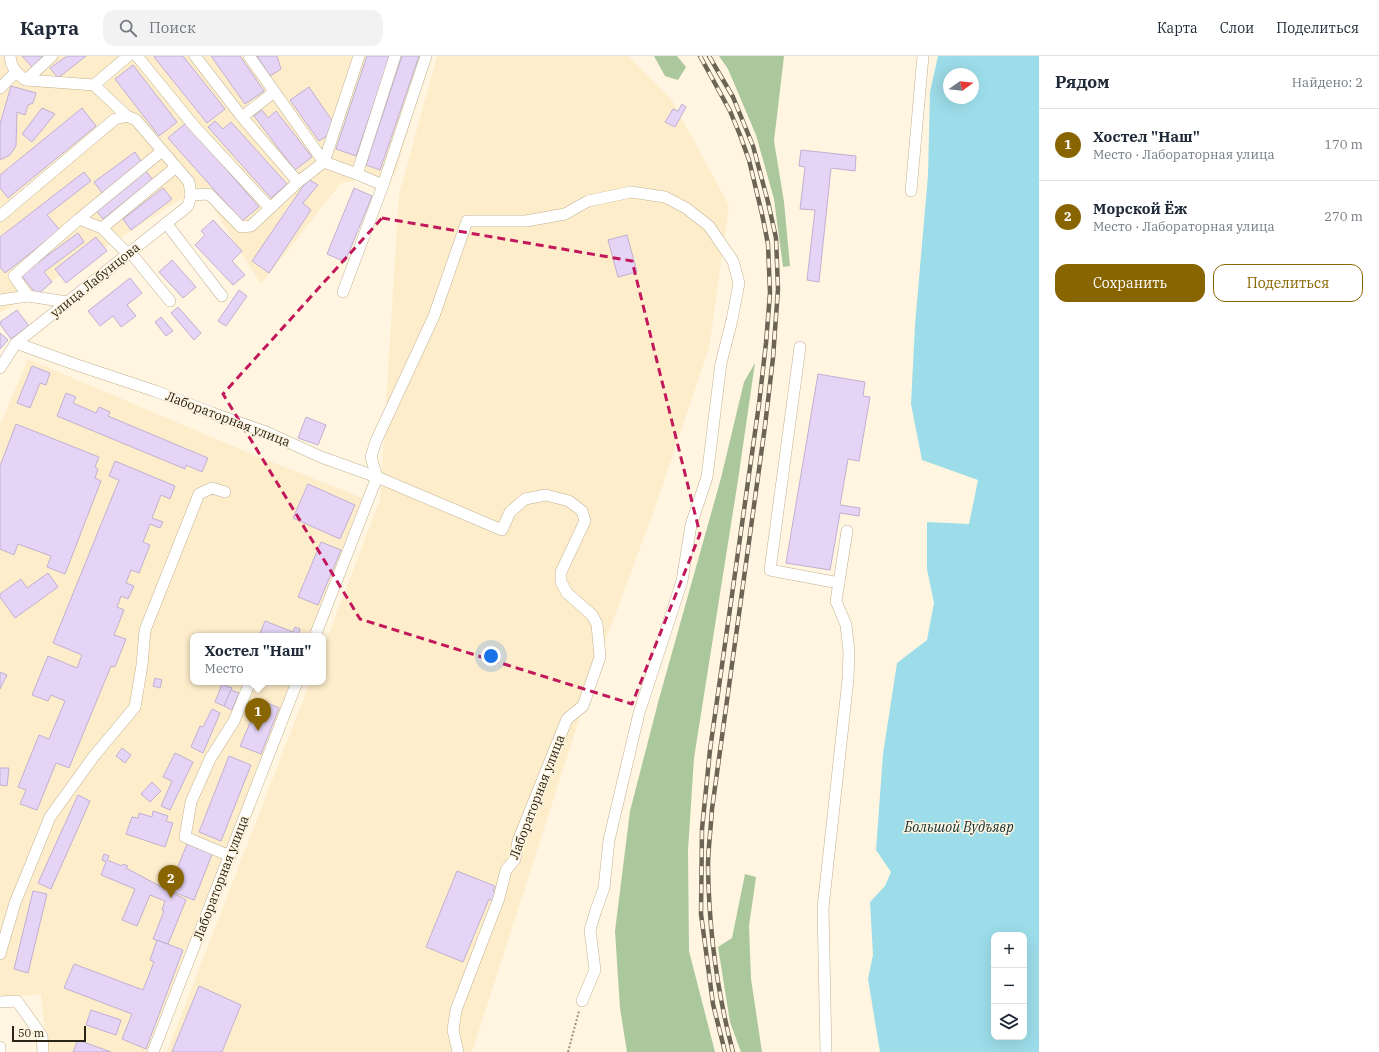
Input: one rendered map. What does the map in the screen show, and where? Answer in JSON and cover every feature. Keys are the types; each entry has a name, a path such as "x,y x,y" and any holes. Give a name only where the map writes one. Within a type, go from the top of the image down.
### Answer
{"street":[{"path":"10,56 12,68 26,80 94,85 126,116 136,120 189,182 192,195 209,194 241,227 251,226 298,182 324,162 359,56"},
{"path":"26,80 52,56"},
{"path":"94,85 128,56"},
{"path":"137,56 194,126 270,208"},
{"path":"195,56 242,117 298,182"},
{"path":"250,56 324,162 383,185"},
{"path":"357,174 395,56"},
{"path":"343,292 383,185 426,56"},
{"path":"911,191 923,56"},
{"path":"0,88 16,72"},
{"path":"242,117 274,92"},
{"path":"1,212 115,119 126,116"},
{"path":"28,296 14,276 79,219 162,151"},
{"path":"102,228 176,167"},
{"path":"316,633 377,477 371,457 376,441 434,316 467,221 526,221 565,214 588,201 631,192 666,197 686,208 709,226 733,261 739,284 732,320 720,363 707,478 691,525 682,581 639,713 609,840 604,888 590,930 595,970 582,1001"},
{"name":"улица Лабунцова","path":"0,368 16,343 188,206 192,195"},
{"path":"79,219 102,228 129,253 170,301"},
{"path":"166,223 222,296"},
{"path":"0,300 28,296 67,302"},
{"name":"Лабораторная улица","path":"16,343 155,391 266,432 321,457 377,477 502,530 510,512 525,499 546,495 569,501 582,511 585,521 561,572 561,582 567,593 592,615 597,624 600,657 583,706 567,719 518,841 515,859 506,870 499,898 456,1010 453,1030 458,1052"},
{"path":"800,347 770,570 839,583"},
{"path":"0,954 15,903 50,817 94,756 135,707 142,665 144,630 199,494 212,488 225,492"},
{"path":"826,1052 823,908 848,679 849,652 846,625 836,601 847,531"},
{"name":"Лабораторная улица","path":"153,1052 296,685"},
{"path":"230,856 185,837 190,802 210,759 234,721 248,687"},
{"path":"0,1002 17,1001 42,1036 43,1052"},
{"path":"0,1047 0,1052"}],"path":[{"path":"568,1052 582,1001"}],"highlighted area":[{"path":"382,218 632,261 700,534 632,704 360,619 223,394"}],"shaded area":[{"path":"0,56 431,56 395,174 341,183 261,284 200,187 0,313"},
{"path":"437,56 628,56 672,100 729,206 709,348 655,507 596,667 472,1052 167,1052 309,685 326,685 326,641 380,500 399,195"},
{"path":"28,359 249,453 362,498 310,633 190,633 190,685 290,685 146,1052 47,1052 41,994 0,998 0,426"}],"green space":[{"path":"654,56 677,56 686,67 678,80 665,76"},
{"path":"719,56 784,56 774,141 784,202 790,266 783,267 774,199 756,135 728,69"},
{"path":"755,363 694,758 688,850 689,951 715,1052 627,1052 620,1008 615,931 630,811 659,699 721,478 744,382"},
{"path":"745,874 756,877 749,926 751,979 762,1052 741,1052 730,1022 718,947 732,938"}],"water":[{"name":"Большой Вудъявр","path":"938,56 1039,56 1039,1052 880,1052 868,979 873,955 870,902 885,886 891,872 876,850 883,754 897,663 927,640 934,603 927,569 927,522 969,524 978,480 922,460 911,404 915,325 928,175 930,92"}],"building":[{"path":"22,56 43,56 32,67"},
{"path":"67,56 86,56 58,78 50,68"},
{"path":"183,56 225,109 207,123 154,57"},
{"path":"211,56 240,56 264,91 245,104"},
{"path":"257,56 277,56 281,69 270,76"},
{"path":"367,56 390,56 356,156 336,149"},
{"path":"402,56 419,56 380,170 366,165"},
{"path":"133,65 177,122 159,136 115,79"},
{"path":"11,86 36,93 33,103 28,105 25,115 17,112 16,146 10,155 0,160 0,124"},
{"path":"309,87 333,122 328,135 319,141 290,100"},
{"path":"682,104 686,107 675,127 665,122 673,109 678,111"},
{"path":"42,108 55,114 32,142 22,134"},
{"path":"82,108 96,126 8,198 0,188 0,175"},
{"path":"262,110 268,118 276,111 312,157 295,170 254,116"},
{"path":"215,121 223,129 231,122 287,184 271,198 208,127"},
{"path":"186,123 259,207 242,221 168,138"},
{"path":"801,150 856,156 855,171 831,168 819,282 807,280 815,210 800,209 805,167 799,166"},
{"path":"135,152 143,164 102,193 94,182"},
{"path":"145,170 153,180 103,219 95,209"},
{"path":"84,172 91,181 47,215 60,230 5,273 0,267 0,237"},
{"path":"308,179 318,185 303,203 311,210 269,273 252,261"},
{"path":"163,188 172,199 131,230 123,219"},
{"path":"354,188 372,196 345,262 327,254"},
{"path":"213,220 242,251 232,261 245,275 233,285 195,245 205,235 201,231"},
{"path":"78,233 84,242 44,272 52,282 37,295 21,275"},
{"path":"627,235 637,272 618,277 608,240"},
{"path":"96,237 107,251 66,283 55,269"},
{"path":"172,260 196,287 183,298 159,272"},
{"path":"130,278 142,293 127,305 136,316 121,327 113,316 100,326 88,311"},
{"path":"239,290 247,296 226,326 218,321"},
{"path":"178,307 201,333 194,340 171,313"},
{"path":"17,310 29,326 11,339 0,322"},
{"path":"161,317 173,331 166,336 155,322"},
{"path":"0,333 8,340 0,349"},
{"path":"32,366 50,373 46,385 40,383 30,408 17,403"},
{"path":"818,374 865,382 863,396 870,397 859,461 848,459 840,505 860,508 859,516 840,513 830,570 786,563"},
{"path":"66,393 76,397 73,403 96,413 99,407 110,412 108,416 208,458 202,472 186,465 185,469 57,416"},
{"path":"306,417 326,425 318,445 298,438"},
{"path":"16,424 99,457 95,467 98,469 95,478 101,481 65,574 47,567 51,556 18,544 14,555 0,549 0,466"},
{"path":"115,461 175,486 170,499 161,495 152,518 163,522 160,528 150,524 143,542 150,545 139,573 131,570 126,583 134,586 128,599 121,596 117,607 124,610 114,635 126,639 115,667 111,666 69,768 56,763 37,810 20,804 26,790 18,787 39,735 49,739 65,701 51,695 48,701 32,695 48,656 77,668 82,655 53,643 119,480 109,476"},
{"path":"308,484 355,505 340,539 293,518"},
{"path":"321,542 341,550 318,605 298,597"},
{"path":"48,573 58,587 15,618 0,597 0,594 21,579 27,588"},
{"path":"265,621 293,632 295,627 300,629 299,633 260,633"},
{"path":"0,672 7,675 0,689"},
{"path":"155,678 162,680 160,688 153,686"},
{"path":"222,685 232,688 224,706 215,702"},
{"path":"231,690 239,693 232,710 224,706"},
{"path":"256,698 279,708 261,754 240,746 253,716 249,714"},
{"path":"212,709 220,713 203,753 191,747 200,726 203,727"},
{"path":"122,748 131,755 125,763 116,756"},
{"path":"175,753 193,762 170,810 161,806 172,781 163,777"},
{"path":"229,756 251,765 221,841 199,832"},
{"path":"0,768 9,768 7,786 0,785"},
{"path":"152,782 161,791 150,802 141,794"},
{"path":"78,795 90,801 51,889 38,883"},
{"path":"153,811 168,816 166,821 173,823 165,847 126,834 132,817 138,818 139,813 152,817"},
{"path":"188,842 213,852 194,900 168,890"},
{"path":"104,854 109,856 107,860 122,866 123,864 128,866 126,868 186,900 168,944 153,939 164,911 162,910 165,901 150,895 137,926 122,920 135,889 101,875 106,862 102,860"},
{"path":"457,871 495,886 493,891 497,893 493,901 489,899 463,962 426,947"},
{"path":"33,891 47,894 28,973 14,969"},
{"path":"157,940 183,950 146,1049 122,1039 132,1014 64,988 74,964 143,990 154,962 150,960"},
{"path":"199,986 241,1005 222,1052 172,1052"},
{"path":"91,1010 121,1020 116,1035 86,1025"},
{"path":"78,1040 111,1052 73,1052"}],"railway":[{"path":"700,56 730,111 749,160 768,244 770,293 759,404 710,750 702,829 701,914 713,1004 725,1052"},
{"path":"709,56 733,97 753,146 776,238 778,289 773,358 765,426 712,809 708,853 710,914 715,961 722,1007 733,1052"}],"place":[{"name":"Хостел \"Наш\"","path":"258,731"},
{"name":"Морской Ёж","path":"171,898"}]}
